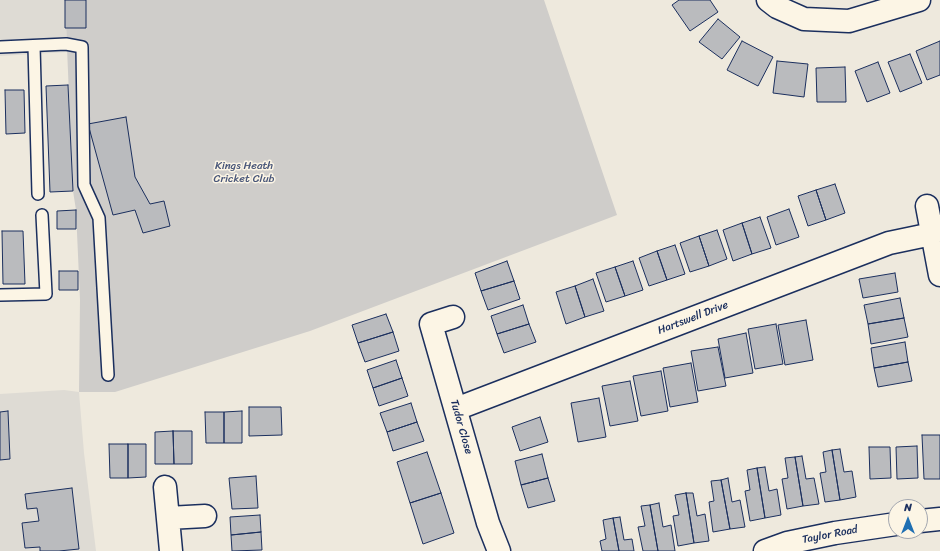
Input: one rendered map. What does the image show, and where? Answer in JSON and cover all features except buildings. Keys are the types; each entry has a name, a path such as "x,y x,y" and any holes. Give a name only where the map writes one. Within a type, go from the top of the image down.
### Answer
{"street":[{"path":"768,0 777,7 804,19 849,21 919,0"},
{"path":"926,206 940,275"},
{"name":"Hartswell Drive","path":"456,409 889,243 932,234"},
{"name":"Tudor Close","path":"453,317 431,324 488,523 499,551"},
{"path":"165,487 171,551"},
{"path":"168,518 205,516"},
{"path":"928,520 940,519"},
{"name":"Taylor Road","path":"765,551 787,543 828,534 888,525"}],"lane":[{"path":"0,47 66,44 82,48 84,185 99,218 108,375"},
{"path":"34,46 38,194"},
{"path":"0,295 46,294 42,215"}],"shaded area":[{"path":"0,0 65,0 67,52 0,56"},
{"path":"64,390 79,392 84,453 96,551 0,551 0,394"}],"green space":[{"name":"Kings Heath Cricket Club","path":"65,0 544,0 617,215 310,331 115,392 79,392 80,300 76,210 73,191"}]}
